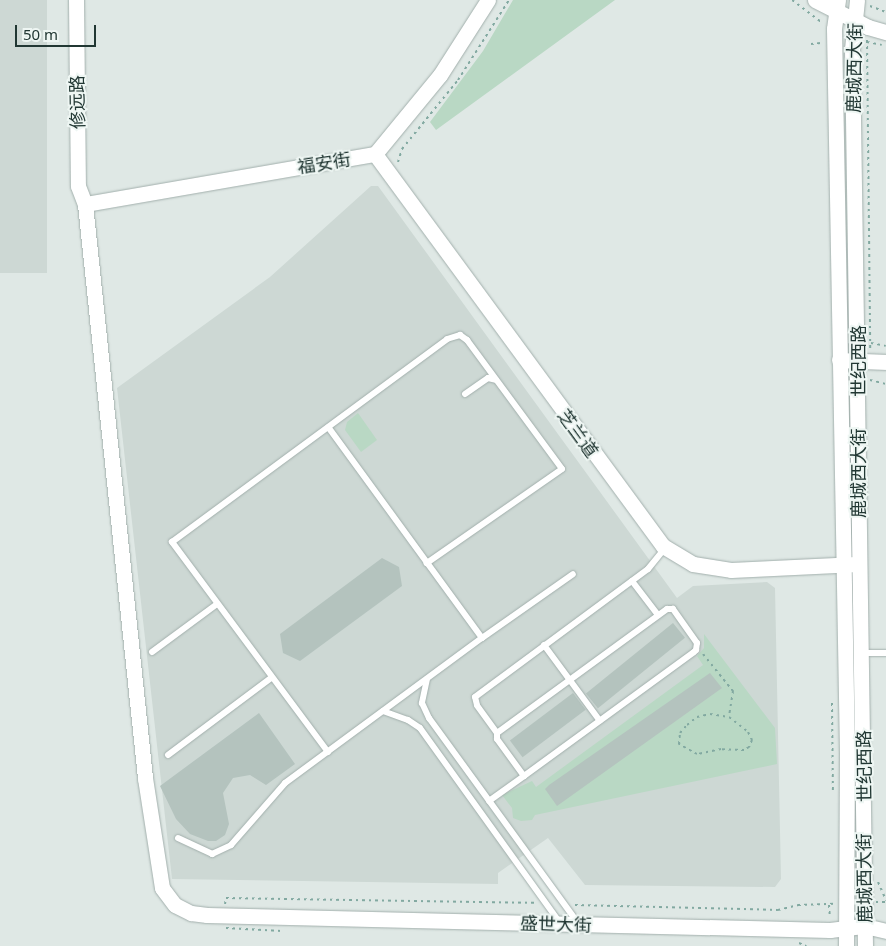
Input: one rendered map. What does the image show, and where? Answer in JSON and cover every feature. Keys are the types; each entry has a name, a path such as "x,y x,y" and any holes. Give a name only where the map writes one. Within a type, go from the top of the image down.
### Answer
{"street":[{"name":"修远路","path":"76,0 78,186 84,204 144,778 162,888"},
{"name":"福安街","path":"84,204 375,154 440,76 488,0"},
{"path":"815,0 837,6 861,24 886,32"},
{"name":"鹿城西大街","path":"864,3 861,24 852,49 864,361 860,564 865,946"},
{"name":"鹿城西大街","path":"837,6 839,360 847,754 846,946"},
{"name":"芝兰道","path":"375,154 635,512 665,548 693,564 731,570 842,563 860,564"},
{"path":"839,360 886,362"},
{"name":"盛世大街","path":"162,888 174,904 191,913 562,925 830,930 846,926 865,926 886,931"}],"lane":[{"path":"328,752 271,678 172,542 456,335 467,340 562,470 427,563"},
{"path":"464,394 488,378 497,381"},
{"path":"328,427 482,638"},
{"path":"524,776 497,739 497,733 477,705 475,696 648,569 665,548"},
{"path":"178,838 202,852 220,852 231,846 273,794 482,638 573,574"},
{"path":"632,581 658,615"},
{"path":"152,652 217,604"},
{"path":"489,801 698,648 672,609 667,609 497,733"},
{"path":"544,645 600,720"},
{"path":"861,653 886,652"},
{"path":"168,755 271,678"},
{"path":"427,679 422,696 424,709 579,925"},
{"path":"383,712 408,720 420,728 562,925"}],"path":[{"path":"398,168 402,150 458,80 509,0"},
{"name":"世纪西路","path":"870,386 864,361 861,24 864,3 871,0"},
{"path":"864,3 886,12"},
{"path":"698,648 733,691 730,717"},
{"path":"710,714 730,717 751,737 751,743 744,750 721,749 697,754 679,744 683,729 697,717 710,714"},
{"path":"878,872 880,889 886,900"},
{"name":"盛世大街","path":"225,915 226,898 545,903"},
{"name":"盛世大街","path":"563,904 778,910 798,905 829,905"}],"shaded area":[{"path":"0,0 47,0 47,273 0,273"},
{"path":"371,186 378,186 677,598 693,586 767,582 775,588 781,879 775,887 585,885 548,838 498,873 498,884 172,879 117,388 270,277"}],"green space":[{"path":"513,0 615,0 436,130 430,122 483,51"},
{"path":"358,413 377,440 361,452 345,430 347,422"},
{"path":"704,634 775,728 777,764 535,815 532,820 521,821 513,818 512,808 502,795 532,781 536,787 703,665 697,656 704,648"}],"building":[{"path":"382,558 399,567 402,586 300,661 283,653 280,634"},
{"path":"673,623 685,638 598,708 586,693"},
{"path":"710,673 722,688 557,806 545,789 549,785"},
{"path":"573,693 586,710 523,757 510,741"},
{"path":"259,713 295,764 266,785 250,775 233,778 223,793 229,824 225,835 216,841 208,841 190,834 176,819 160,786"}]}
